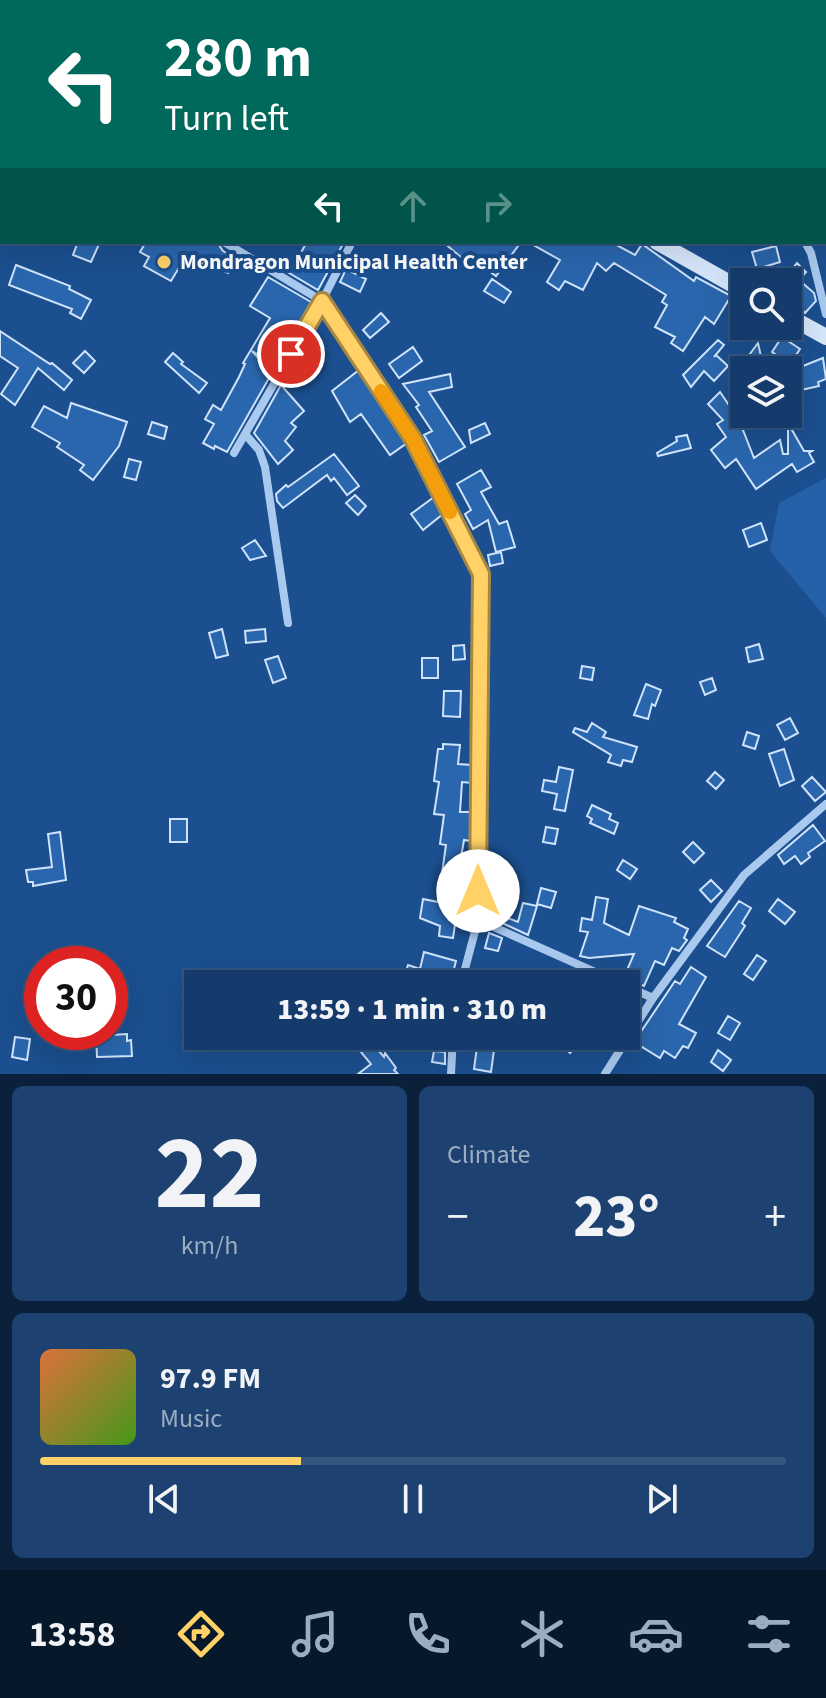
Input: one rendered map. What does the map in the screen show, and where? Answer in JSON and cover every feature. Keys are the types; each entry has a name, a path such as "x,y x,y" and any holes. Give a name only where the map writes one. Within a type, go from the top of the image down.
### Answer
{"street":[{"path":"227,244 322,301 413,439 481,574 478,920 465,970"},
{"path":"234,453 322,301 351,244"},
{"path":"661,244 730,283"},
{"path":"806,244 826,314"},
{"path":"802,324 826,337"},
{"path":"245,434 259,450 265,467 288,623"},
{"path":"605,1074 653,998 744,875 826,804"},
{"path":"478,920 590,970"},
{"path":"640,992 653,998"},
{"path":"451,1074 452,1050"}],"shaded area":[{"path":"826,478 826,618 770,551 779,503"}],"building":[{"path":"77,244 99,244 91,262 73,255"},
{"path":"145,244 218,244 223,251 237,259 228,273 203,261 201,265 186,256 171,281 144,266 149,257 140,252"},
{"path":"306,244 343,244 318,290 289,273"},
{"path":"445,244 520,244 496,276 466,254 462,258"},
{"path":"532,244 615,244 635,255 642,244 694,281 696,277 730,298 714,324 705,317 683,351 671,343 675,337 655,327 667,305 662,302 666,295 614,263 606,271 597,263 583,290 565,281 559,290 547,282 560,260"},
{"path":"776,246 780,262 757,268 752,252"},
{"path":"16,265 70,286 69,289 91,300 81,319 70,313 72,309 9,285"},
{"path":"346,269 366,279 360,292 340,282"},
{"path":"268,277 311,302 276,365 252,351 272,373 227,452 215,446 214,449 203,443 214,424 205,419 213,405 221,410 243,363 270,318 250,306"},
{"path":"492,279 511,292 504,303 484,291"},
{"path":"802,283 814,293 816,301 805,313 802,310"},
{"path":"381,313 389,322 370,338 363,330"},
{"path":"0,331 52,363 72,380 64,390 38,368 15,405 1,394 18,368 0,356"},
{"path":"718,340 724,345 714,357 716,355 728,366 714,381 704,371 691,387 683,375"},
{"path":"780,340 786,340 800,349 795,356 778,356 772,352"},
{"path":"758,343 761,356 748,356"},
{"path":"413,347 422,361 399,378 389,364"},
{"path":"85,351 95,361 84,373 73,363"},
{"path":"173,353 183,362 181,364 207,383 199,393 165,362"},
{"path":"299,355 315,364 305,382 289,372"},
{"path":"823,358 826,379 818,382 819,386 802,390 802,366"},
{"path":"359,370 407,443 390,455 361,414 350,422 332,391"},
{"path":"450,374 452,387 429,392 465,447 439,462 424,435 432,431 416,407 419,405 403,384"},
{"path":"281,385 304,411 291,423 296,427 285,441 293,450 278,464 254,433"},
{"path":"720,392 730,407 730,428 742,428 754,458 780,440 783,454 788,454 788,428 791,428 804,451 812,451 809,453 814,462 797,472 792,464 756,489 736,459 725,468 711,450 726,437 717,424 723,420 708,404"},
{"path":"71,403 127,422 119,446 93,480 80,470 84,465 57,447 60,443 32,427 44,406 67,418"},
{"path":"152,422 167,427 164,439 148,434"},
{"path":"485,423 490,434 471,443 469,430"},
{"path":"687,435 691,448 658,456 657,453 677,441 676,437"},
{"path":"334,454 359,486 347,495 334,478 331,481 327,475 283,508 276,494"},
{"path":"129,459 141,462 136,480 124,477"},
{"path":"481,470 491,487 481,492 499,524 507,521 515,547 496,552 488,520 473,529 465,514 471,510 457,484"},
{"path":"355,495 366,506 358,515 346,503"},
{"path":"434,497 443,514 423,530 411,514"},
{"path":"761,523 767,540 749,547 743,530"},
{"path":"255,540 266,556 250,560 242,548"},
{"path":"501,552 503,563 490,566 488,555"},
{"path":"222,629 228,655 216,658 209,633"},
{"path":"265,629 266,641 246,643 245,631"},
{"path":"759,644 763,659 749,662 746,648"},
{"path":"464,645 465,659 453,660 453,646"},
{"path":"278,656 286,678 273,683 265,660"},
{"path":"422,658 438,658 438,678 422,678"},
{"path":"582,666 594,668 592,680 580,678"},
{"path":"712,678 716,690 705,695 700,682"},
{"path":"646,684 661,690 655,706 652,704 648,719 634,715"},
{"path":"444,691 461,691 460,717 443,716"},
{"path":"790,718 798,733 785,740 777,725"},
{"path":"592,723 606,732 603,737 637,747 632,762 623,760 621,766 608,762 611,755 573,732 575,728 587,732"},
{"path":"747,732 759,736 755,749 743,745"},
{"path":"443,744 460,745 458,764 472,765 472,783 462,782 460,812 472,812 471,841 464,840 459,869 471,871 471,919 456,918 453,938 439,936 440,926 420,918 423,899 438,902 446,845 440,844 444,815 434,814 439,782 434,781 438,749 443,749"},
{"path":"784,749 794,780 780,786 769,754"},
{"path":"559,767 573,770 565,811 554,809 557,794 542,791 544,780 556,782"},
{"path":"715,772 724,780 716,789 707,781"},
{"path":"812,777 826,792 815,801 802,786"},
{"path":"592,805 611,814 609,819 618,823 614,834 590,823 592,819 587,816"},
{"path":"170,819 187,819 187,842 170,842"},
{"path":"813,825 825,841 808,853 810,857 801,864 795,856 784,864 778,855"},
{"path":"546,827 558,829 555,844 543,842"},
{"path":"60,832 66,880 33,886 33,882 28,882 26,870 52,867 48,834"},
{"path":"693,842 704,853 694,863 683,852"},
{"path":"623,860 637,869 630,879 617,870"},
{"path":"711,880 722,891 711,902 700,890"},
{"path":"541,888 556,892 551,908 537,904"},
{"path":"596,897 608,899 604,923 629,935 639,906 676,918 674,922 688,929 684,938 687,940 679,951 672,948 664,965 655,961 644,986 640,984 640,970 627,970 634,954 580,956 588,932 580,931 582,918 592,920"},
{"path":"778,899 795,912 785,924 769,911"},
{"path":"739,901 751,908 742,923 745,926 725,957 707,946"},
{"path":"523,903 537,906 528,935 485,915 485,909 518,922"},
{"path":"489,933 502,938 498,951 485,948"},
{"path":"424,952 456,961 454,970 406,970 408,965 420,969"},
{"path":"757,955 766,961 753,980 744,974"},
{"path":"691,967 706,977 679,1024 696,1033 688,1048 683,1046 675,1058 664,1051 660,1058 640,1046 640,1033 675,981 680,984"},
{"path":"728,1016 740,1023 730,1040 718,1033"},
{"path":"15,1037 24,1038 24,1050 28,1050 27,1060 12,1057"},
{"path":"131,1040 132,1056 97,1057 97,1050 128,1050 128,1041"},
{"path":"378,1050 384,1057 385,1053 398,1074 358,1074 371,1064 360,1051"},
{"path":"477,1050 494,1050 491,1072 474,1069"},
{"path":"718,1050 731,1060 723,1071 711,1062"},
{"path":"434,1051 445,1052 445,1064 432,1062"}],"slow traffic":[{"path":"381,391 413,439 450,512"}],"place":[{"name":"Mondragon Municipal Health Center","path":"164,262"}],"route":[{"path":"291,354 322,301 413,439 481,574 478,891"}]}
